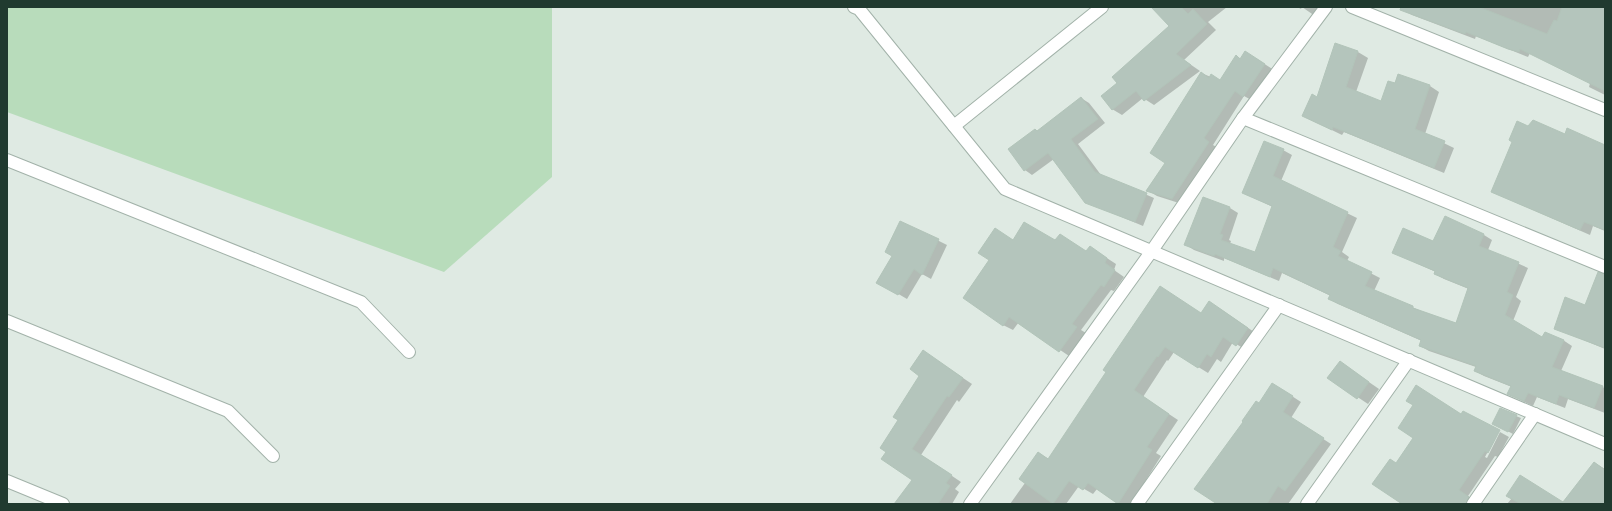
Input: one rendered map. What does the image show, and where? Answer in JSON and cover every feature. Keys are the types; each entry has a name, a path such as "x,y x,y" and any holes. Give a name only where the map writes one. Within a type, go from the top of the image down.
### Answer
{"street":[{"path":"854,7 859,9 1005,189 1605,444"},
{"path":"954,126 1102,7"},
{"path":"970,504 1151,252 1243,118 1326,7"},
{"path":"1352,7 1605,110"},
{"path":"1243,118 1605,267"},
{"path":"7,160 361,302 409,352"},
{"path":"1138,504 1279,306"},
{"path":"7,321 228,411 273,456"},
{"path":"1307,504 1409,360"},
{"path":"1473,504 1536,414"},
{"path":"7,481 63,504"}],"green space":[{"path":"7,7 552,7 552,177 444,272 7,112"}],"building":[{"path":"1151,7 1181,7 1188,14 1193,9 1207,24 1176,54 1191,65 1144,101 1136,91 1112,110 1101,96 1117,83 1112,77 1169,26"},
{"path":"1401,7 1479,7 1547,34 1554,20 1557,21 1562,7 1605,7 1605,91 1520,49 1519,52 1508,49 1466,32 1465,34 1400,10"},
{"path":"1335,43 1358,51 1346,87 1381,101 1388,81 1395,83 1398,74 1430,85 1415,129 1445,141 1434,168 1333,127 1332,130 1302,116 1312,94 1317,97"},
{"path":"1245,51 1265,64 1243,97 1235,91 1204,138 1209,142 1172,199 1146,191 1165,163 1150,153 1201,72 1209,78 1211,74 1220,80 1236,55 1240,59"},
{"path":"1081,97 1098,119 1071,139 1095,172 1147,193 1135,222 1085,203 1048,153 1024,171 1008,149 1035,129 1037,131"},
{"path":"1533,120 1565,134 1567,128 1605,145 1605,230 1584,222 1580,230 1491,192 1512,142 1509,140 1517,121 1528,126"},
{"path":"1264,141 1284,149 1273,176 1348,212 1333,247 1341,251 1338,256 1372,272 1365,286 1413,306 1413,308 1456,323 1468,288 1434,274 1435,271 1392,253 1403,228 1433,241 1445,216 1484,234 1479,246 1519,262 1507,292 1513,295 1505,315 1542,337 1545,332 1564,340 1552,367 1603,386 1594,408 1559,395 1556,404 1528,393 1524,401 1507,394 1511,386 1474,371 1476,366 1419,346 1421,340 1328,299 1330,295 1273,268 1270,277 1215,254 1214,256 1184,245 1203,197 1230,207 1220,234 1223,235 1221,240 1255,252 1272,206 1242,193"},
{"path":"900,221 939,239 922,275 914,269 898,295 876,283 892,256 885,252"},
{"path":"1024,222 1055,240 1060,234 1086,251 1090,246 1107,258 1105,263 1115,270 1104,287 1101,285 1072,324 1077,327 1059,352 1009,317 1003,326 963,298 989,260 978,253 995,228 1013,240"},
{"path":"1598,272 1605,274 1605,348 1554,329 1565,297 1585,305"},
{"path":"1160,286 1201,313 1209,301 1248,328 1236,346 1223,337 1211,357 1207,354 1198,368 1165,347 1158,357 1157,356 1134,390 1169,414 1147,447 1152,450 1118,504 1088,483 1083,490 1069,481 1053,504 1019,479 1038,452 1048,459 1106,372 1103,370"},
{"path":"923,350 963,378 949,397 947,396 912,449 952,475 946,483 950,486 938,504 894,504 912,480 881,459 886,452 880,448 898,420 893,417 919,376 910,369"},
{"path":"1340,361 1369,382 1357,399 1327,378"},
{"path":"1272,383 1293,396 1283,412 1324,438 1285,491 1278,486 1267,504 1217,504 1194,489 1243,422 1242,421 1256,401 1259,403"},
{"path":"1416,385 1461,414 1463,411 1500,430 1488,453 1485,451 1459,490 1469,497 1466,504 1402,504 1372,484 1390,459 1396,463 1413,438 1398,428 1413,405 1406,401"},
{"path":"1500,408 1517,415 1508,432 1492,424"},
{"path":"1594,462 1605,470 1605,504 1521,504 1506,496 1520,475 1563,502"}]}
